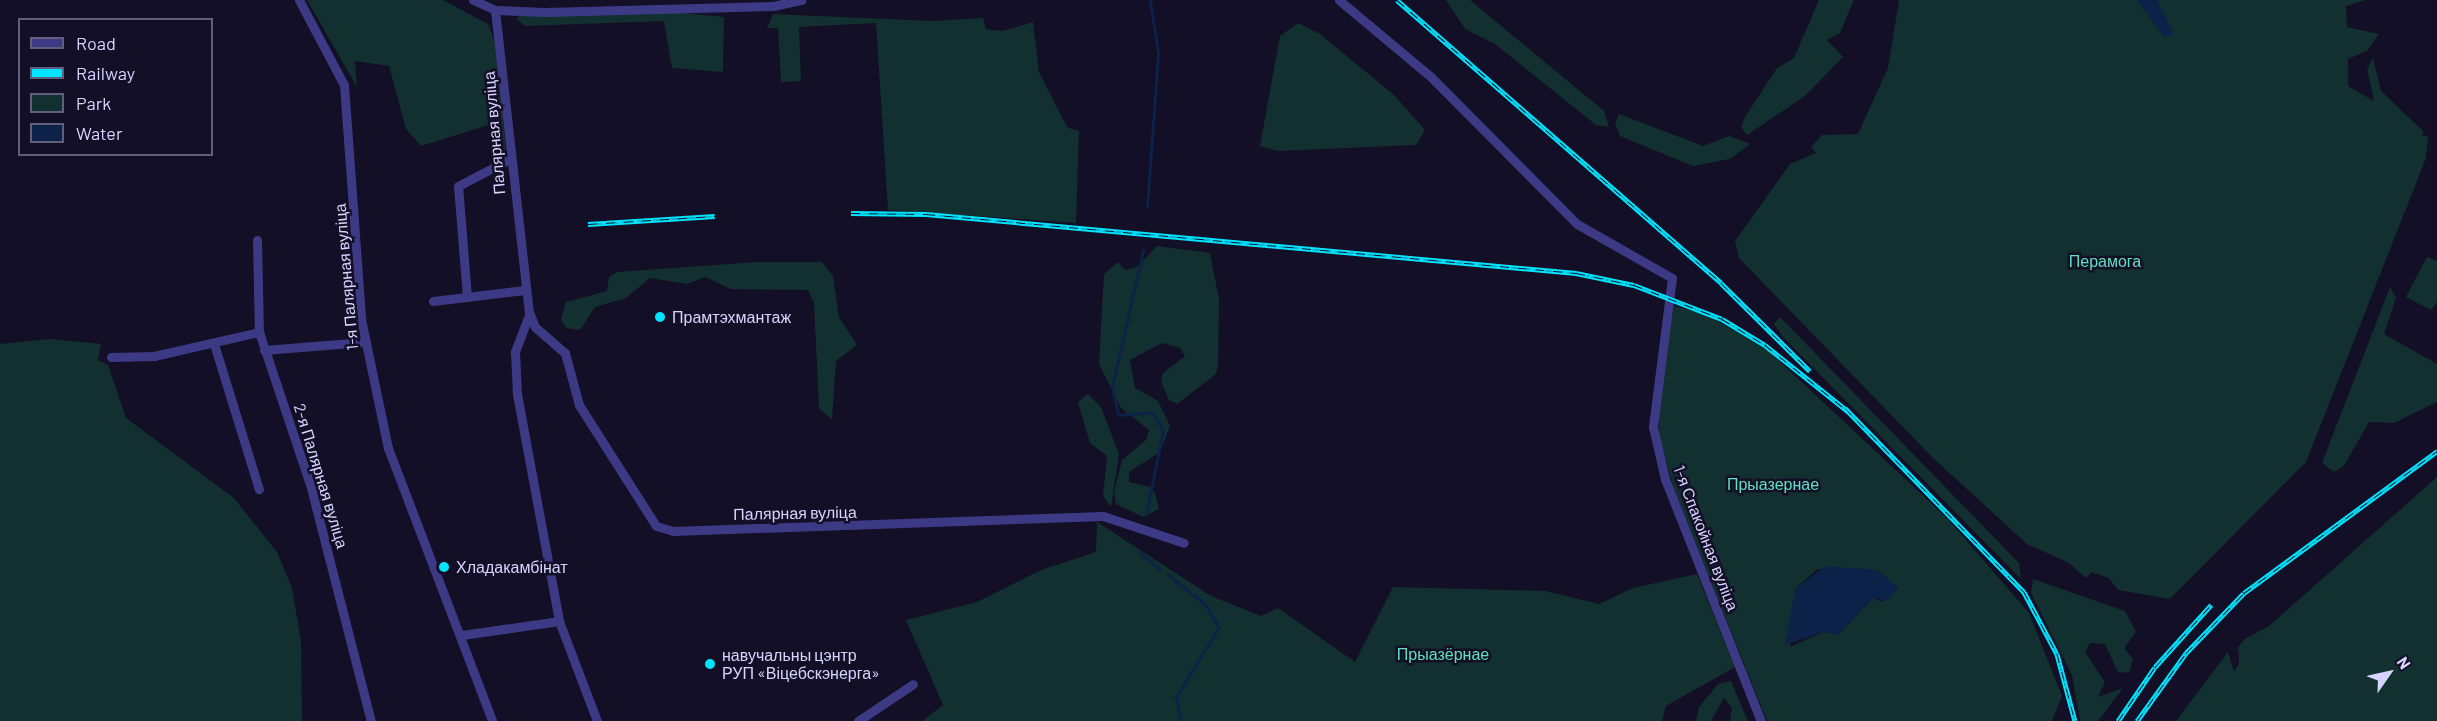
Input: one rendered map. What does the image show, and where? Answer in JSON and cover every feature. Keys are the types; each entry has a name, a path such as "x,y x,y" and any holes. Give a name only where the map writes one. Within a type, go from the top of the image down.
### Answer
{"street":[{"name":"1-я Палярная вуліца","path":"299,0 344,85 364,342 388,448 462,635 492,721"},
{"path":"473,0 495,10 731,8 801,0"},
{"name":"1-я Спакойная вуліца","path":"1339,0 1431,77 1577,224 1672,278 1653,427 1658,453 1761,721"},
{"name":"Палярная вуліца","path":"495,10 524,290 529,312 535,327 565,353 579,405 645,516 665,530 1103,516 1184,543"},
{"path":"467,297 458,186 504,162 511,152"},
{"name":"2-я Палярная вуліца","path":"257,240 260,332 264,350 310,484 371,721"},
{"path":"433,301 524,290"},
{"name":"Палярная вуліца","path":"529,312 514,370 559,621 597,721"},
{"path":"111,357 154,356 260,332"},
{"path":"264,350 364,342"},
{"path":"214,344 259,489"},
{"path":"462,635 559,621"},
{"path":"858,721 913,684"}],"green space":[{"path":"307,0 443,0 488,24 496,45 506,153 499,163 495,123 421,146 406,129 389,66 355,61 357,87"},
{"path":"1446,0 1470,0 1604,111 1609,127 1596,125 1495,44 1465,29"},
{"path":"1819,0 1854,0 1840,33 1827,40 1843,57 1805,96 1747,135 1741,127 1745,117 1777,68 1794,58"},
{"name":"Перамога","path":"1899,0 2366,0 2346,6 2347,27 2379,34 2367,51 2348,59 2348,86 2374,101 2367,69 2373,58 2381,91 2424,132 2422,136 2428,136 2426,158 2306,462 2170,599 2118,590 2109,578 2091,572 2086,578 2069,563 2027,544 1933,458 1739,258 1735,241 1790,164 1816,153 1811,147 1822,135 1858,134 1888,68"},
{"path":"663,11 724,17 723,72 672,68 664,21 525,26 517,19 520,14"},
{"path":"773,14 933,21 983,18 986,29 1003,31 1033,22 1039,72 1067,127 1079,131 1076,223 888,210 876,23 799,27 801,81 781,82 778,28 767,28"},
{"path":"1298,23 1320,34 1394,95 1425,130 1416,145 1277,151 1260,146 1280,36"},
{"path":"1619,114 1703,146 1729,136 1750,144 1730,159 1693,166 1620,136 1615,124"},
{"path":"1157,246 1210,253 1219,299 1218,365 1216,374 1177,404 1169,400 1161,382 1163,373 1185,356 1180,348 1162,343 1130,360 1135,388 1158,401 1170,426 1160,452 1129,472 1129,482 1151,487 1156,496 1159,509 1143,517 1116,504 1114,492 1122,460 1146,440 1149,430 1121,408 1099,364 1104,274 1118,262 1125,270 1137,267"},
{"path":"2427,257 2437,261 2437,302 2431,310 2406,297"},
{"path":"757,262 822,262 833,276 839,317 857,345 836,361 832,420 819,408 814,303 808,290 731,289 705,277 687,284 650,278 626,298 595,307 580,330 566,328 561,320 566,302 607,291 609,277 617,272"},
{"path":"2390,287 2396,298 2384,334 2437,364 2437,402 2394,423 2369,422 2344,466 2334,472 2322,463"},
{"name":"Прыазернае","path":"1674,306 1703,313 1763,346 1947,518 2029,613 2062,696 2052,721 1767,721 1674,489 1659,436 1658,390","holes":["1818,569 1877,570 1882,602 1873,598 1838,635 1823,632 1790,647 1795,589"]},
{"path":"1780,317 2019,563 2021,579 1783,337 1774,324"},
{"path":"50,339 101,344 98,360 108,365 126,418 234,498 277,552 292,588 301,641 302,721 0,721 0,344"},
{"path":"1088,394 1101,407 1119,454 1111,507 1103,496 1107,456 1090,443 1078,402"},
{"path":"2437,477 2437,721 2176,721 2228,652 2234,672 2239,664 2238,647 2245,639 2269,626"},
{"name":"Прыазёрнае","path":"1097,522 1211,596 1261,616 1278,608 1355,662 1393,587 1546,591 1599,604 1633,588 1697,574 1735,667 1666,706 1662,721 922,721 943,705 906,620 977,602 1041,570 1096,552"},
{"path":"2033,579 2125,611 2136,632 2124,648 2133,659 2129,673 2118,672 2105,644 2090,643 2085,652 2105,682 2098,697 2123,688 2098,721 2080,721 2072,675 2031,593"},
{"path":"1731,681 1748,721 1730,721 1732,708 1724,698 1711,721 1696,721 1699,707 1718,684"}],"water":[{"path":"2137,0 2157,0 2174,34 2164,37"},
{"path":"1826,566 1877,570 1899,588 1886,601 1873,598 1838,635 1823,632 1785,645 1795,589"}],"waterway":[{"path":"1147,207 1158,54 1150,0"},
{"path":"1143,250 1112,388 1118,415 1153,412 1163,431 1146,513"},
{"path":"1140,553 1160,569"},
{"path":"1168,575 1205,604 1219,627 1176,697 1181,721"}],"railway":[{"path":"1397,0 1721,283 1810,371"},
{"path":"851,213 926,214 1576,273 1634,285 1722,319 1765,345 1849,412"},
{"path":"588,224 715,216"},
{"path":"1845,408 2024,592 2057,654 2075,721"},
{"path":"2137,721 2186,653 2244,593 2437,451"},
{"path":"2118,721 2155,667 2211,605"}],"place":[{"name":"Прамтэхмантаж","path":"660,317"},
{"name":"Хладакамбінат","path":"444,567"},
{"name":"навучальны цэнтр РУП «Віцебскэнерга»","path":"710,664"}]}
